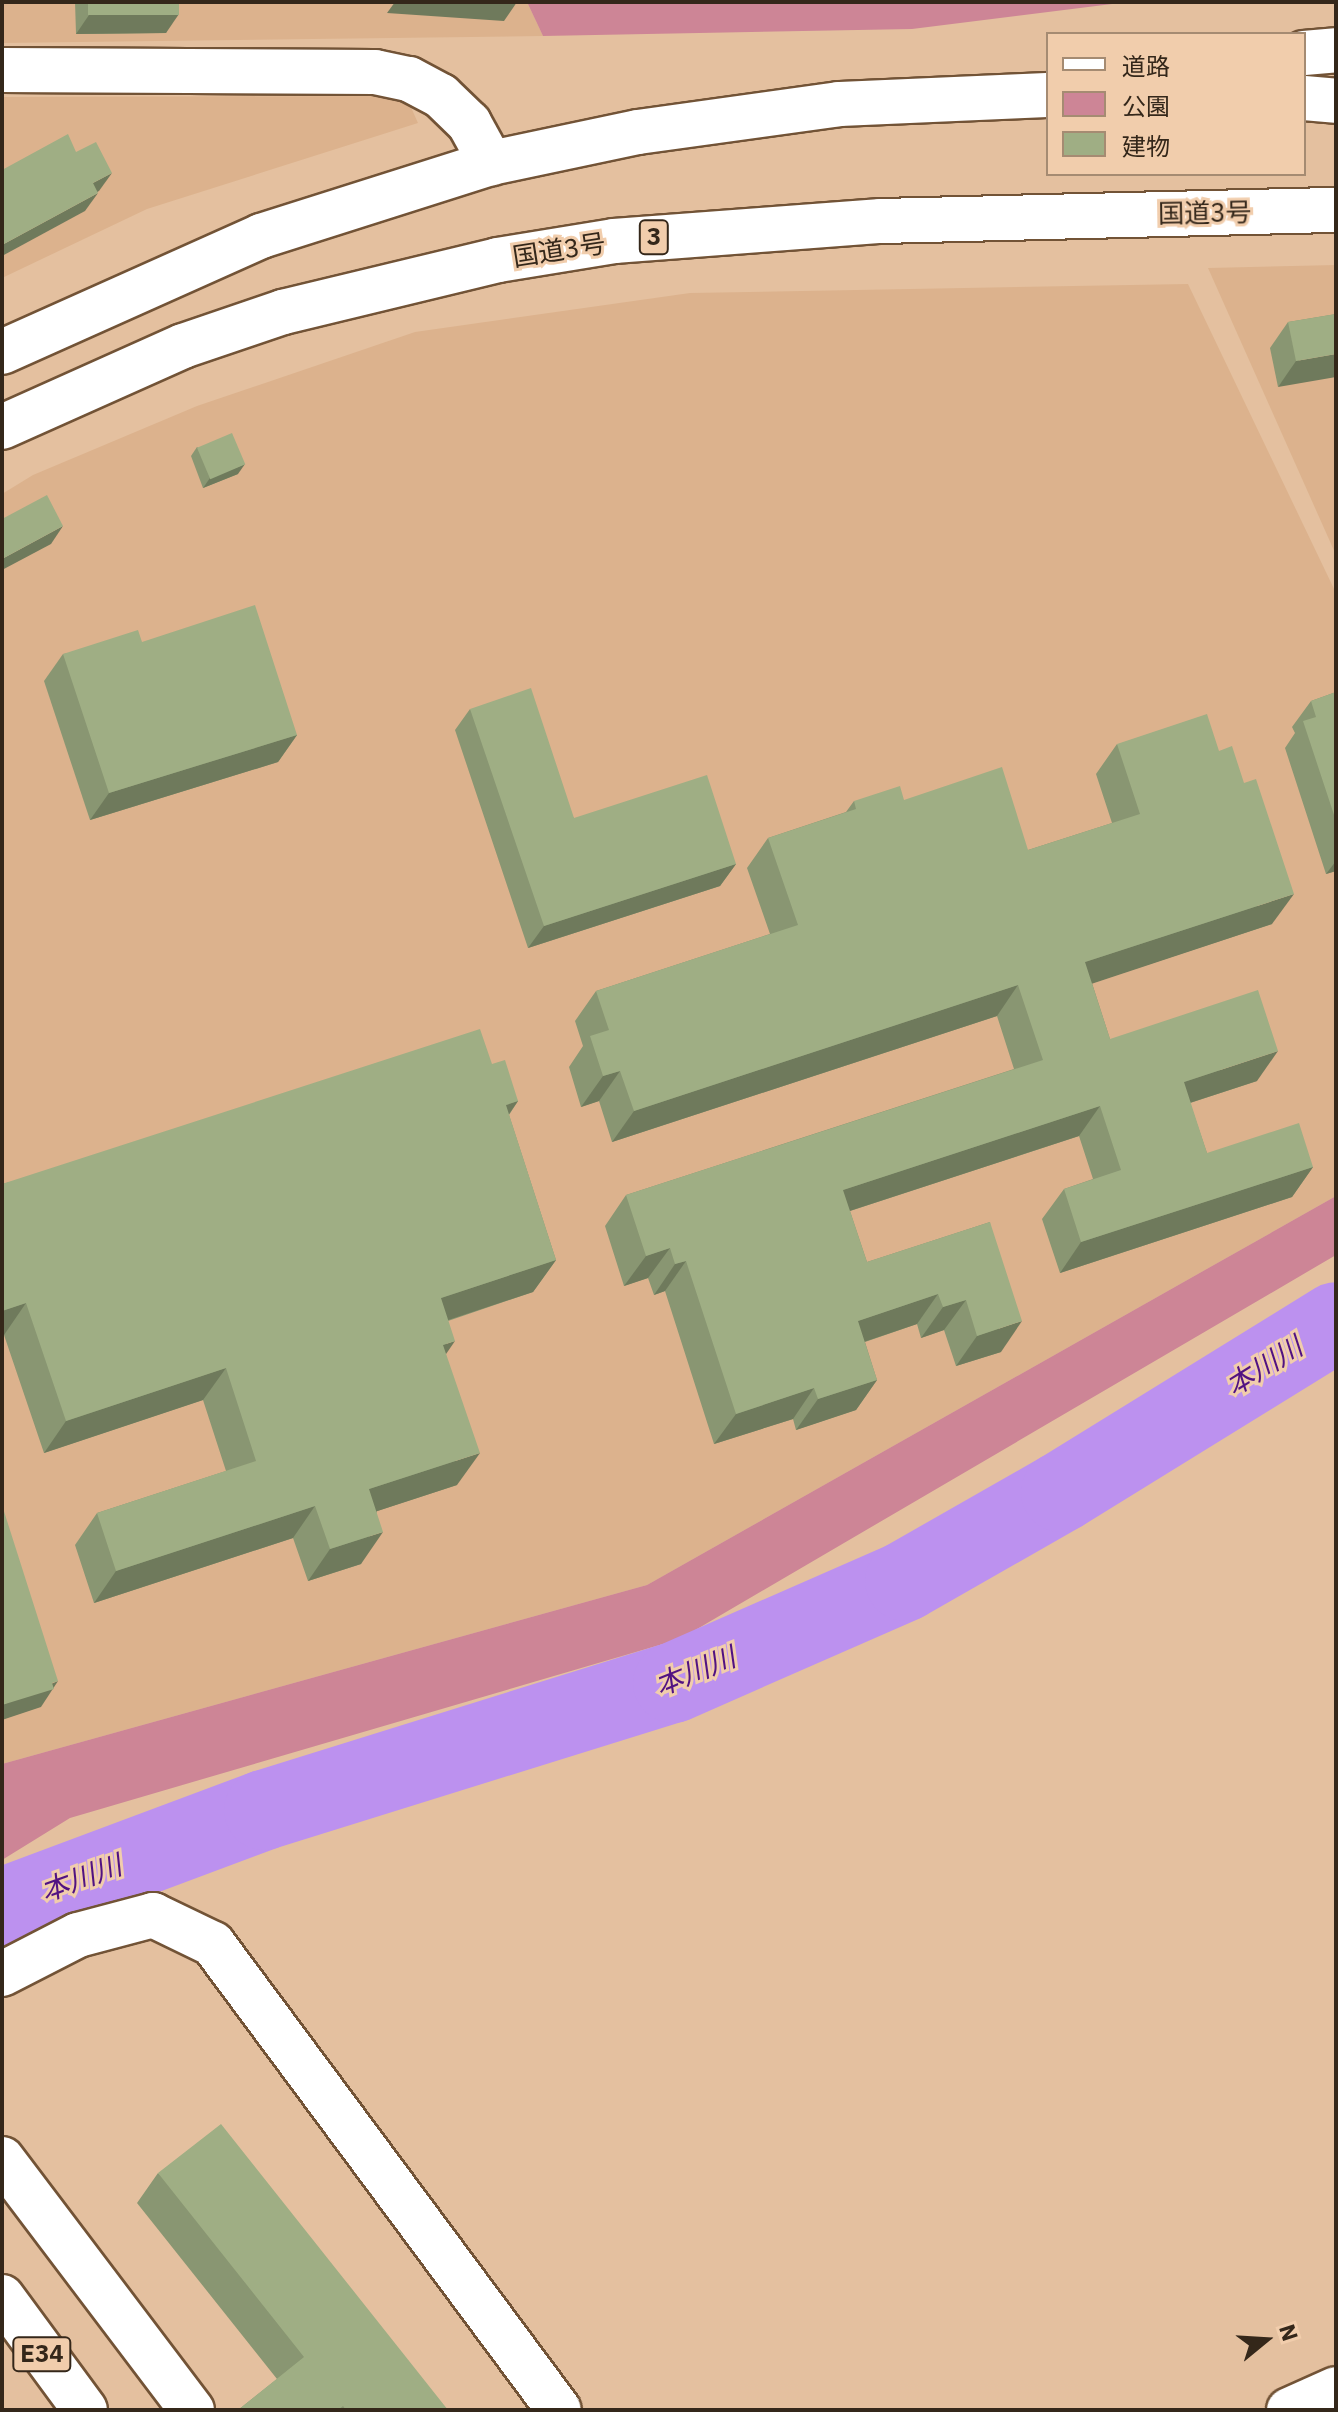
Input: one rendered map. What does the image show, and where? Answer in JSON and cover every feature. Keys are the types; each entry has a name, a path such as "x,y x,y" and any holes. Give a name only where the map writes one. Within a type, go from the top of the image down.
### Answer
{"main road":[{"path":"1306,53 1336,50"},
{"path":"2,70 375,72 398,77 441,96 469,123 491,163"},
{"path":"2,352 261,236 491,163 638,132 1046,76"},
{"path":"1306,86 1336,87"},
{"path":"839,104 1046,95"},
{"path":"1306,98 1336,101"},
{"name":"国道3号","path":"2,427 183,346 283,312 498,260 614,241 881,221 1336,210"},
{"path":"2,1974 78,1935 153,1915 213,1944 559,2410"},
{"path":"2,2159 192,2410"},
{"name":"E34","path":"2,2297 85,2410"},
{"path":"1289,2410 1336,2389"}],"shaded area":[{"path":"2,2 527,2 543,36 2,43"},
{"path":"406,96 418,123 147,209 2,278 2,97"},
{"path":"1336,265 1336,555 1208,268"},
{"path":"1188,284 1336,593 1336,1196 647,1585 2,1764 2,494 33,475 197,406 415,332 690,293"}],"green space":[{"path":"527,2 1128,2 912,29 543,36"},
{"path":"1336,1196 1336,1255 680,1639 70,1818 2,1860 2,1764 647,1585"}],"building":[{"path":"88,2 179,2 179,15 88,15"},
{"path":"68,134 76,152 96,142 112,173 93,183 98,193 2,245 2,170"},
{"path":"1336,314 1336,354 1296,361 1288,322"},
{"path":"232,433 245,464 210,479 197,448"},
{"path":"47,495 63,526 2,559 2,519"},
{"path":"255,605 297,735 109,793 63,654 138,630 142,642"},
{"path":"531,688 574,818 707,775 736,864 544,926 470,709"},
{"path":"1336,692 1336,821 1303,721 1316,717 1311,701"},
{"path":"1207,714 1219,751 1232,746 1244,783 1256,779 1294,894 1085,962 1110,1039 1258,990 1278,1051 1184,1082 1207,1153 1299,1123 1313,1167 1081,1242 1064,1189 1121,1170 1100,1106 843,1190 867,1262 990,1222 1022,1321 977,1336 966,1300 943,1307 938,1294 858,1321 877,1380 818,1399 814,1388 736,1414 686,1261 675,1264 670,1248 646,1256 626,1195 1043,1060 1018,985 634,1111 620,1071 603,1076 590,1036 609,1030 596,991 798,925 768,838 856,809 854,801 900,786 904,800 1002,767 1028,850 1140,814 1117,744"},
{"path":"480,1029 492,1064 505,1060 518,1101 506,1105 556,1260 441,1298 455,1341 443,1345 480,1453 369,1489 383,1532 330,1549 315,1506 116,1571 97,1513 256,1461 226,1368 66,1421 26,1303 2,1311 2,1184"},
{"path":"2,1505 58,1681 52,1683 54,1689 2,1705"},
{"path":"221,2124 448,2410 346,2410 343,2406 338,2410 238,2410 304,2357 158,2173"}],"waterway":[{"name":"本川川","path":"2,1908 264,1810 673,1683 905,1581 1061,1492 1336,1322"}]}
